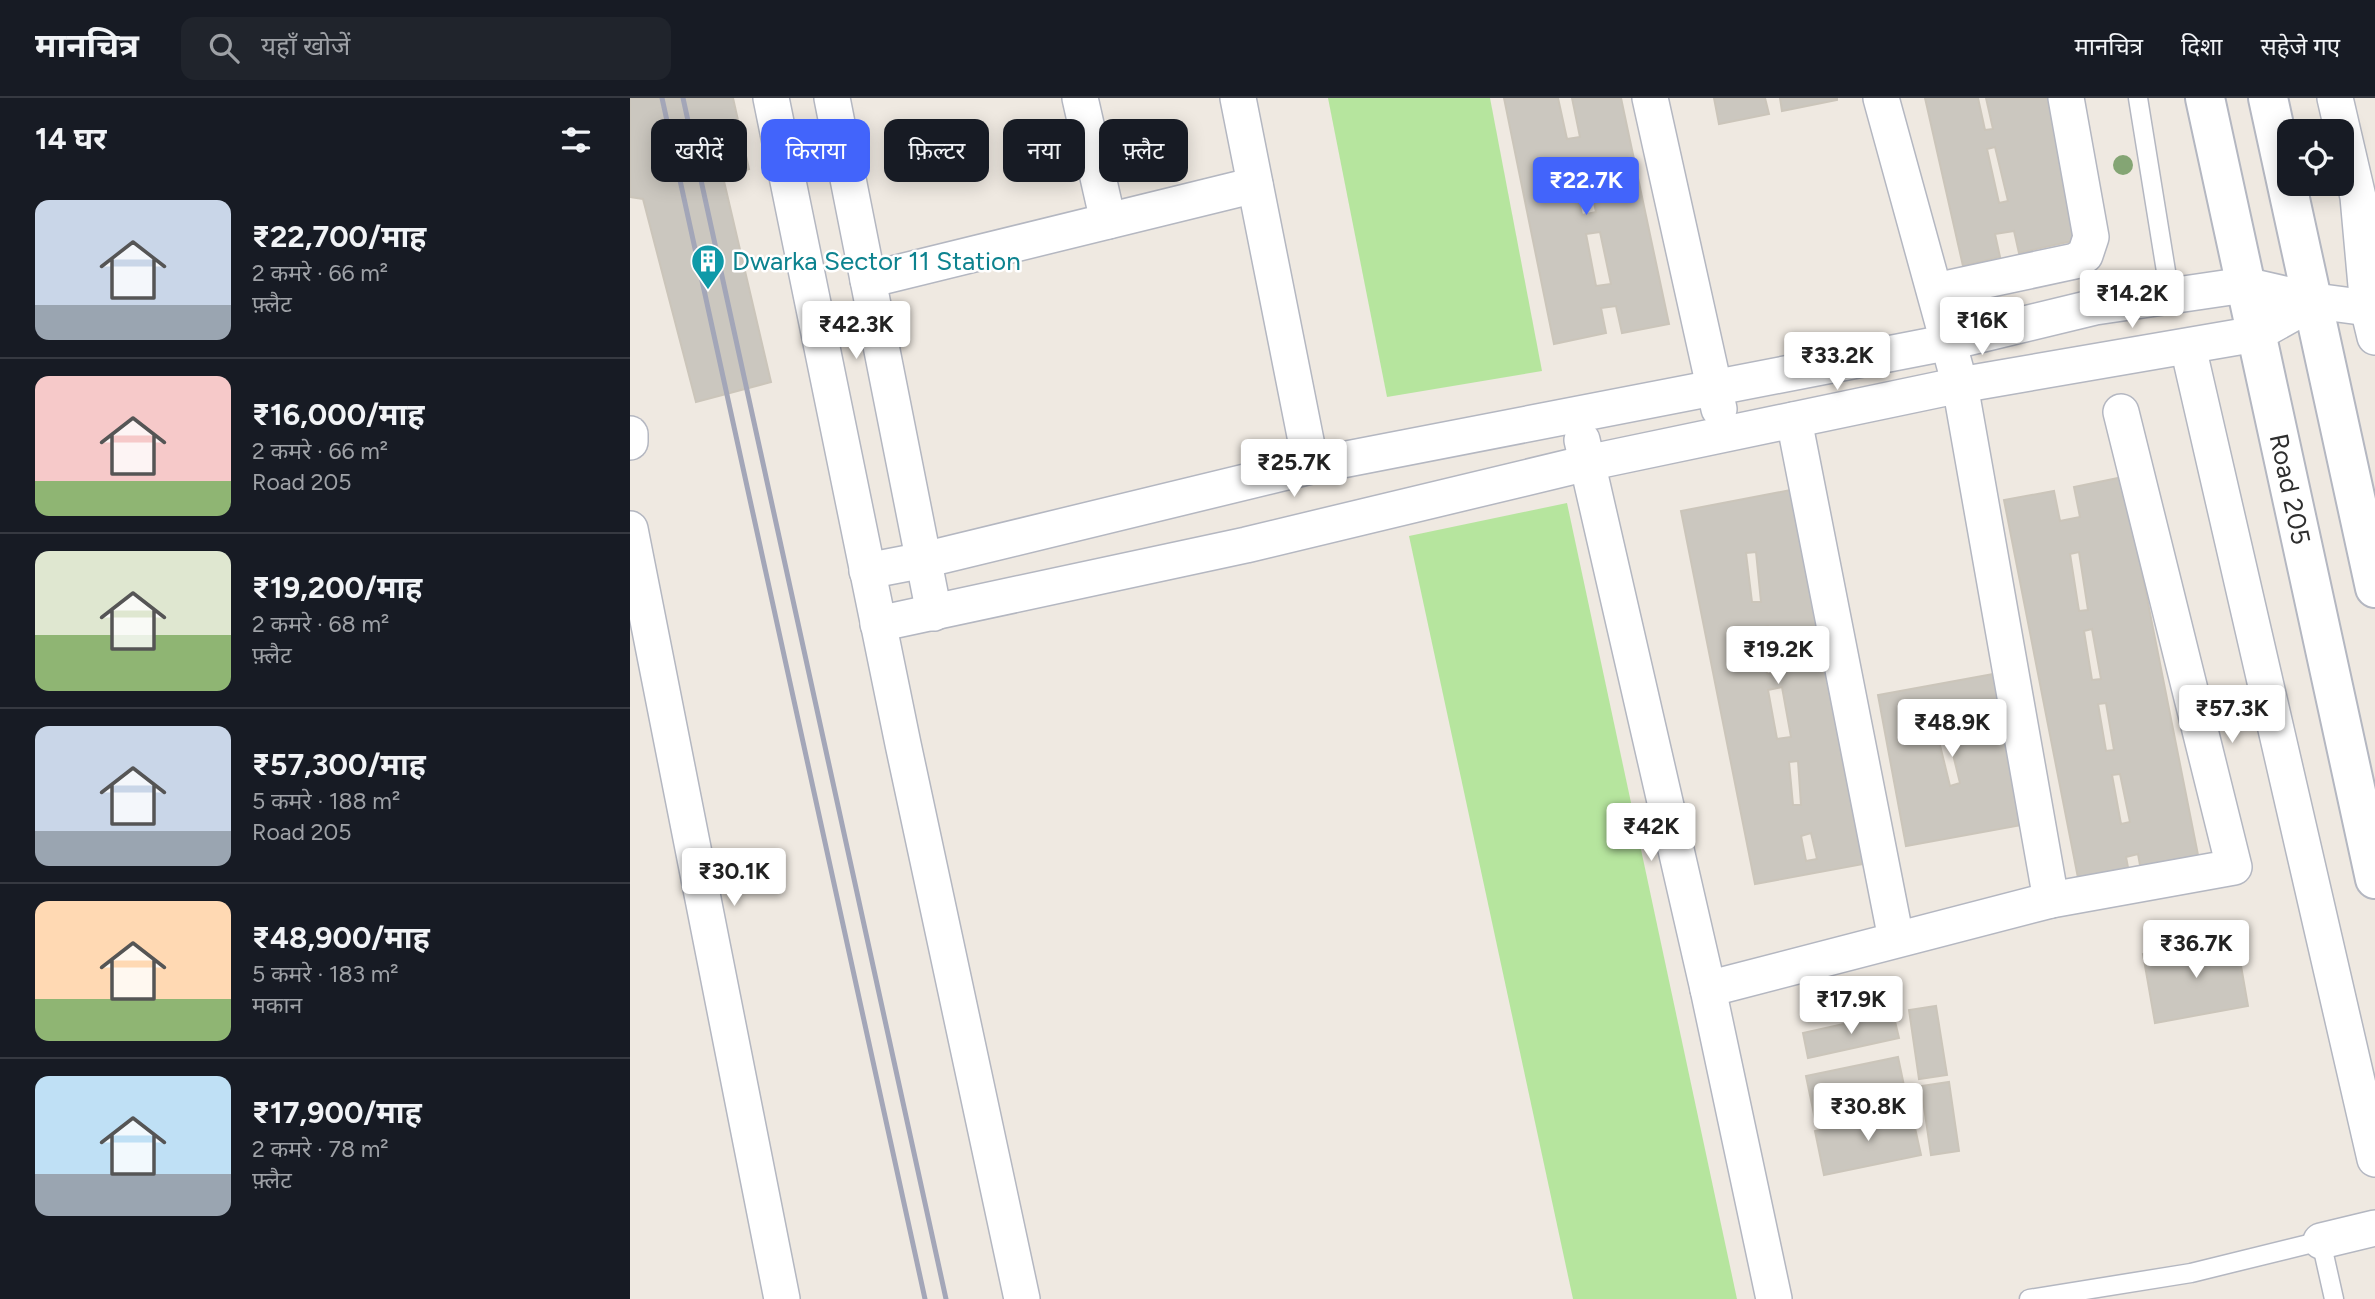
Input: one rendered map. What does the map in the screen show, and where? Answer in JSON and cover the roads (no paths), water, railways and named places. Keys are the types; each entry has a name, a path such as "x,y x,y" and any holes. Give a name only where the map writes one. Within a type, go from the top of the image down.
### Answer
{"main road":[{"name":"Road 205","path":"2205,98 2375,879"},
{"path":"2269,98 2375,588"}],"street":[{"path":"771,98 878,624 1022,1299"},
{"path":"832,98 934,613"},
{"path":"1080,98 1108,221"},
{"path":"1238,98 1311,466"},
{"path":"1650,98 1724,434"},
{"path":"1881,98 1960,385 2051,900"},
{"path":"1936,291 2075,261 2085,256 2091,237 2066,98"},
{"path":"867,571 924,560 1311,466 1950,342 2095,307 2245,285 2315,301 2372,323 2358,197 2335,98"},
{"path":"868,280 1255,186"},
{"path":"878,624 1246,545 1587,463 1724,434 1960,385 2256,334 2315,301"},
{"path":"2188,347 2375,1159"},
{"path":"1708,989 2051,900 2234,867 2121,412"},
{"path":"1576,416 1708,989 1774,1299"},
{"path":"1794,420 1896,939"},
{"path":"630,434 630,442"},
{"path":"630,528 782,1299"},
{"path":"2321,1241 2375,1228"}],"lane":[{"path":"2138,98 2170,296"},
{"path":"2029,1299 2191,1273 2321,1241 2334,1299"}],"railway":[{"path":"662,98 925,1299"},
{"path":"683,98 946,1299"}],"place":[{"name":"Dwarka Sector 11 Station","path":"708,291"}]}
